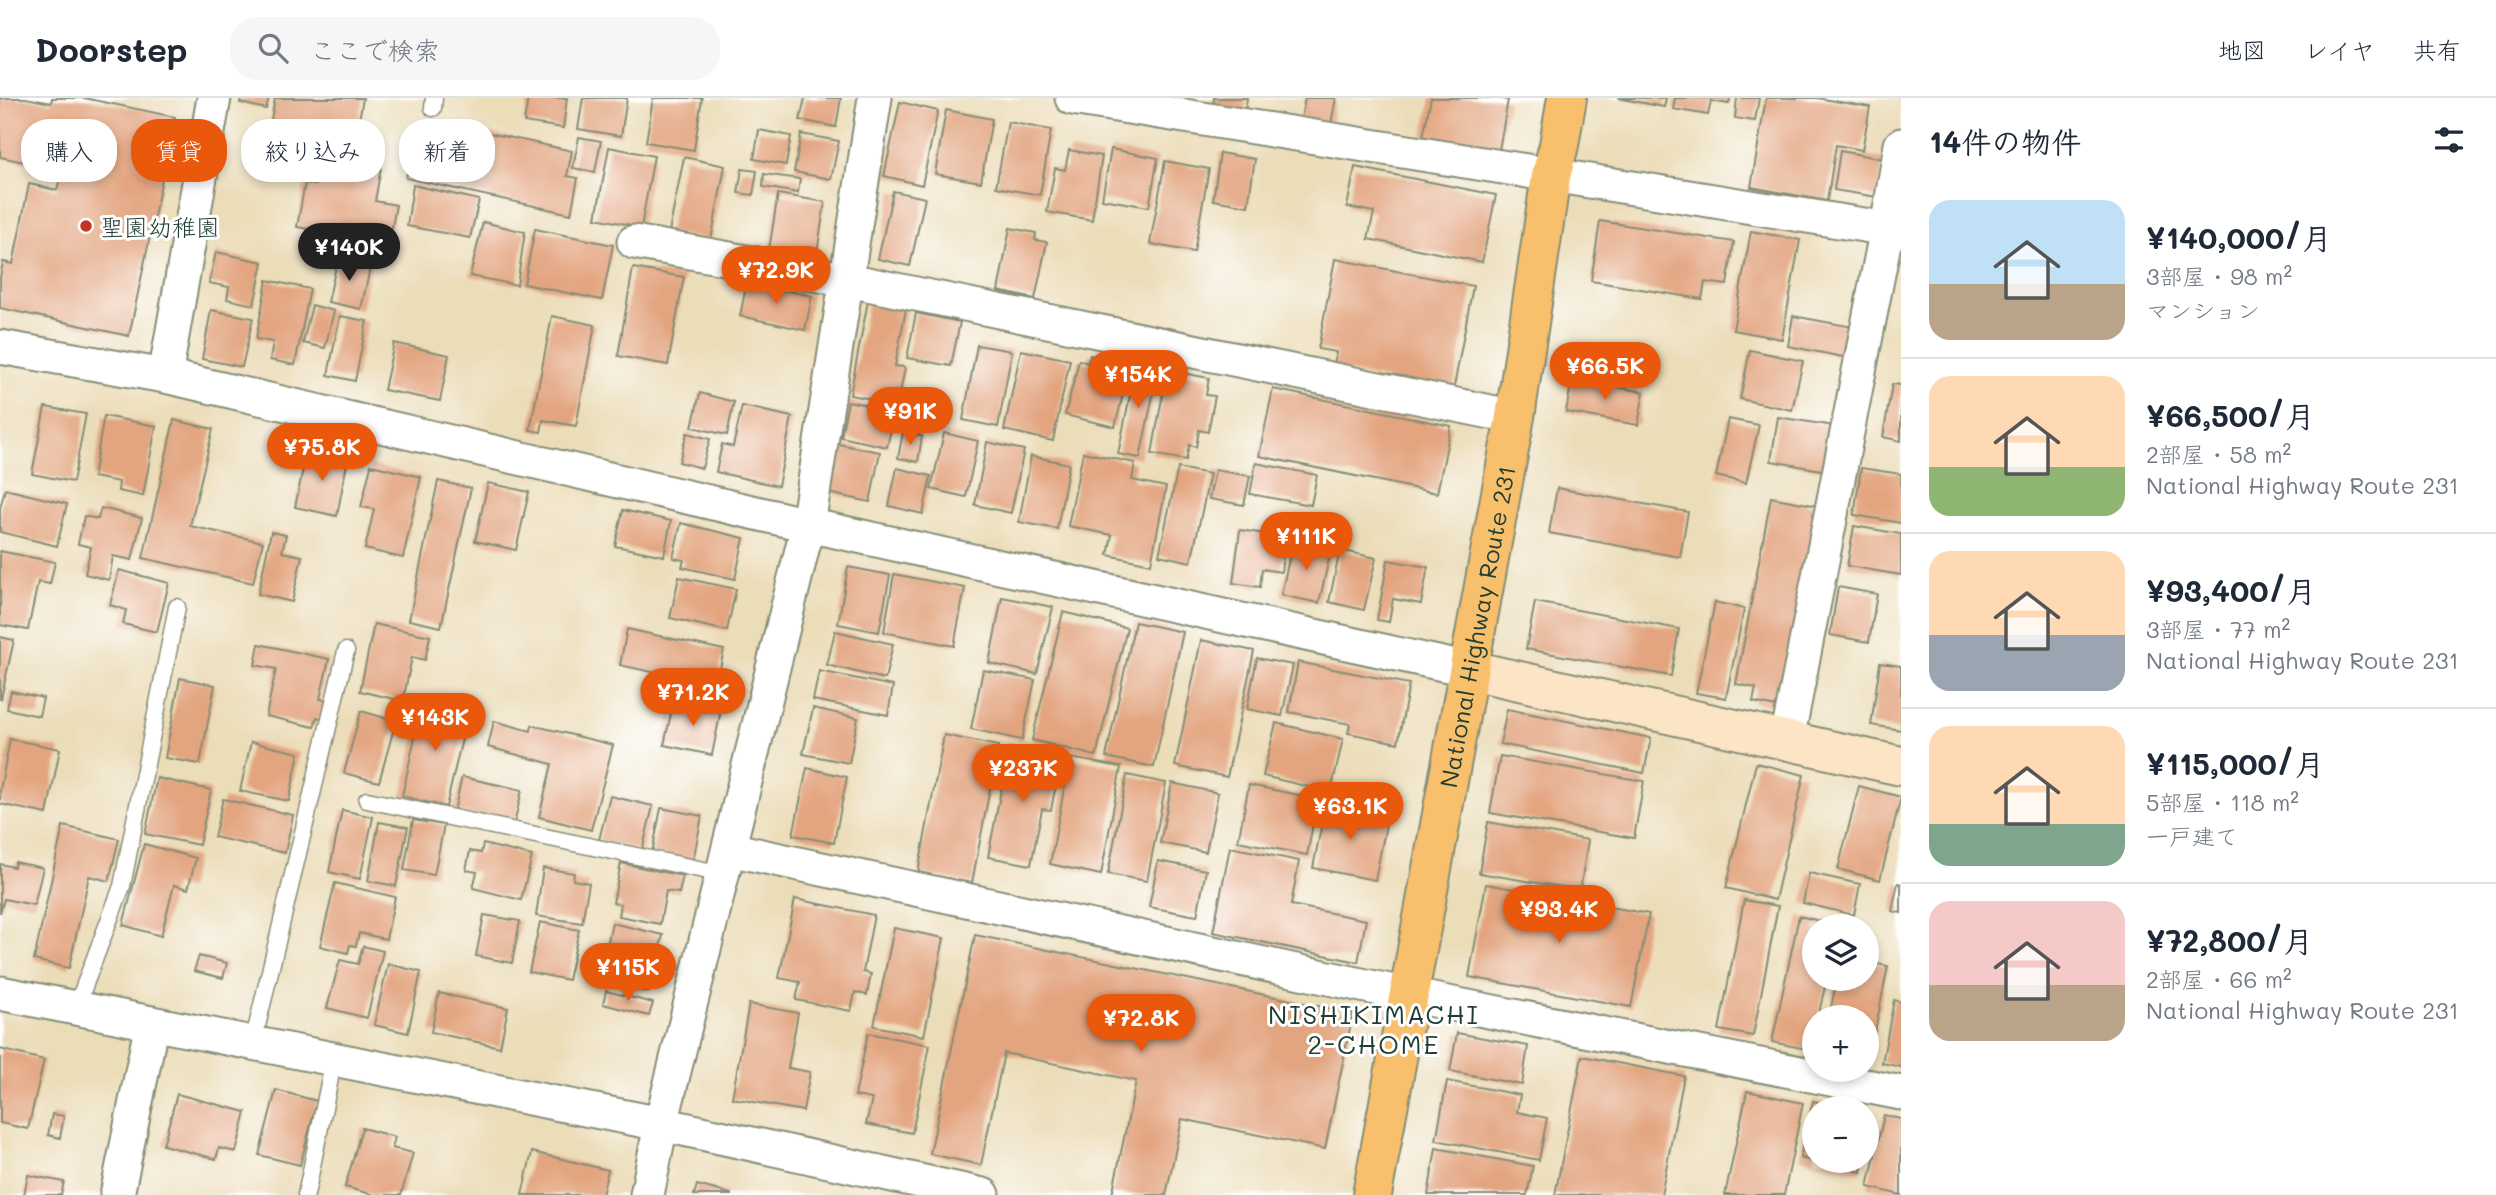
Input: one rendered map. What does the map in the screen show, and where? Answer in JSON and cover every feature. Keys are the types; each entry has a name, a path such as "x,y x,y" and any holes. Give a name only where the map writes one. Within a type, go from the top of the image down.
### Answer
{"highway":[{"name":"National Highway Route 231","path":"1372,1195 1515,417 1551,176 1567,98"}],"street":[{"path":"165,376 214,98"},
{"path":"647,1195 661,1124 808,524 875,98"},
{"path":"1072,98 1894,230"},
{"path":"1787,740 1894,230 1901,145"},
{"path":"634,242 848,280 1515,417"},
{"path":"0,347 165,376 808,524 1901,766"},
{"path":"726,862 1901,1093"},
{"path":"0,993 661,1124 962,1193"},
{"path":"117,1195 152,1023"}],"lane":[{"path":"76,1008 122,886 177,607"},
{"path":"253,1043 346,651"},
{"path":"367,800 726,862"},
{"path":"306,1195 334,1059"}],"building":[{"name":"聖園幼稚園","path":"0,98 26,98 51,103 52,98 84,98 175,117 131,119 131,182 161,182 129,336 0,308 3,262 13,264 29,184 57,190 59,182 117,182 117,119 21,119 21,161 0,157"},
{"path":"241,98 269,98 266,109 240,103"},
{"path":"275,98 363,98 359,119 271,119"},
{"path":"528,98 567,98 563,128 524,122"},
{"path":"583,98 627,98 621,136 578,129"},
{"path":"653,98 702,98 694,150 646,142"},
{"path":"805,98 841,98 836,127 800,120"},
{"path":"1214,98 1247,98 1245,113 1213,107"},
{"path":"1305,98 1336,98 1331,124 1301,118"},
{"path":"1431,98 1508,100 1499,150 1423,137"},
{"path":"1618,98 1666,98 1664,107"},
{"path":"1675,98 1730,98 1729,104 1711,101 1708,115 1673,109"},
{"path":"1737,98 1759,98 1755,121 1735,118"},
{"path":"1766,98 1817,98 1870,107 1862,150 1836,145 1827,201 1751,187"},
{"path":"900,102 938,111 922,185 884,176"},
{"path":"946,110 992,119 981,182 935,174"},
{"path":"1008,122 1051,130 1040,195 996,187"},
{"path":"759,130 791,136 786,165 754,159"},
{"path":"495,134 572,151 567,176 578,178 571,214 424,182 495,182"},
{"path":"801,134 839,141 831,179 794,172"},
{"path":"579,137 601,141 595,172 573,168"},
{"path":"609,147 654,156 641,227 596,218"},
{"path":"1111,149 1158,158 1149,207 1102,199"},
{"path":"1069,150 1102,156 1092,220 1047,212 1055,168 1065,170"},
{"path":"1840,151 1883,159 1877,197 1834,190"},
{"path":"1220,153 1255,159 1248,206 1213,200"},
{"path":"684,157 725,166 711,240 669,232"},
{"path":"1165,161 1209,169 1194,252 1150,244"},
{"path":"1355,167 1496,195 1482,262 1368,239 1374,212 1347,207"},
{"path":"742,169 757,171 753,195 738,193"},
{"path":"764,174 800,179 798,193 763,187"},
{"path":"316,182 378,182 375,201 396,205 389,243 297,227 305,183 315,185"},
{"path":"413,185 479,200 470,238 407,226"},
{"path":"893,191 925,198 910,266 878,259"},
{"path":"778,194 825,202 816,259 769,250"},
{"path":"1600,221 1734,242 1727,285 1705,282 1702,299 1591,281"},
{"path":"483,222 525,232 517,285 470,276"},
{"path":"1010,228 1036,233 1035,240 1047,242 1035,299 998,291"},
{"path":"535,229 613,245 602,300 524,284"},
{"path":"1751,231 1800,240 1782,339 1733,330"},
{"path":"216,252 263,262 254,305 227,299 229,287 209,283"},
{"path":"338,257 371,264 361,309 328,302"},
{"path":"1335,259 1473,286 1453,392 1333,369 1336,352 1318,349"},
{"path":"633,268 684,277 668,365 618,356"},
{"path":"267,280 310,289 295,365 270,360 273,342 256,339"},
{"path":"747,282 812,296 805,330 740,316"},
{"path":"868,301 906,309 895,366 905,367 898,404 850,395"},
{"path":"312,305 334,311 325,348 303,343"},
{"path":"211,310 253,318 242,367 202,359"},
{"path":"916,313 960,322 951,366 907,358"},
{"path":"340,316 367,321 355,381 328,375"},
{"path":"552,316 595,325 576,426 543,420 541,432 530,430"},
{"path":"1793,316 1853,327 1848,358 1788,346"},
{"path":"394,343 449,355 440,401 384,390"},
{"path":"977,345 1012,351 998,427 963,420"},
{"path":"1021,350 1070,360 1053,441 1004,430"},
{"path":"1750,350 1803,361 1792,410 1740,399"},
{"path":"1090,355 1130,365 1115,427 1065,415 1079,360 1088,363"},
{"path":"1137,361 1159,366 1140,458 1118,454"},
{"path":"1167,370 1209,378 1206,395 1215,396 1208,432 1199,430 1196,447 1189,445 1186,460 1152,454"},
{"path":"1572,379 1644,392 1638,425 1566,412"},
{"path":"1892,384 1901,385 1901,441 1883,437"},
{"path":"1273,389 1451,426 1437,493 1259,456"},
{"path":"700,393 734,402 727,435 692,427"},
{"path":"848,401 895,411 887,447 841,437"},
{"path":"742,406 792,417 778,486 716,472 722,444 733,447"},
{"path":"45,407 86,414 73,482 32,474"},
{"path":"104,416 156,426 143,496 118,491 119,482 93,477"},
{"path":"1778,417 1834,426 1827,471 1771,461"},
{"path":"1728,419 1759,425 1746,483 1716,476"},
{"path":"174,420 213,429 190,526 263,542 253,583 143,558"},
{"path":"903,432 922,436 918,462 898,458"},
{"path":"687,433 710,439 702,468 679,462"},
{"path":"944,433 978,441 966,497 931,489"},
{"path":"987,442 1024,450 1011,513 975,505"},
{"path":"838,444 880,452 870,502 828,493"},
{"path":"307,450 348,458 337,516 295,507"},
{"path":"1083,452 1135,463 1132,480 1166,487 1151,564 1108,555 1112,535 1068,526"},
{"path":"1031,456 1069,464 1057,529 1019,522"},
{"path":"1256,463 1317,475 1311,505 1250,494"},
{"path":"371,465 421,477 403,558 365,549 374,509 361,507"},
{"path":"897,468 931,476 923,514 889,506"},
{"path":"1178,468 1210,474 1191,562 1159,555"},
{"path":"1861,468 1901,474 1901,523 1854,515"},
{"path":"1215,470 1250,476 1244,505 1209,499"},
{"path":"438,481 471,488 441,627 409,620"},
{"path":"488,483 529,492 516,550 475,541"},
{"path":"1557,488 1688,512 1680,557 1549,533"},
{"path":"5,489 67,504 57,546 0,532 0,508"},
{"path":"1771,497 1818,506 1781,708 1753,702 1756,688 1736,684"},
{"path":"101,508 142,518 132,560 113,556 109,580 85,574 91,547 78,544 84,516 98,519"},
{"path":"623,510 671,521 664,556 615,546"},
{"path":"681,523 744,538 735,579 682,567 684,560 673,558"},
{"path":"1854,526 1901,534 1901,575 1847,566"},
{"path":"1240,530 1285,537 1281,572 1262,569 1260,587 1233,583"},
{"path":"271,532 286,535 282,552 302,556 292,602 258,594"},
{"path":"1293,541 1331,550 1319,603 1281,595"},
{"path":"1340,550 1376,558 1364,610 1329,602"},
{"path":"0,551 55,562 50,584 38,582 28,630 0,625"},
{"path":"1388,560 1428,567 1421,604 1393,599 1389,622 1377,620"},
{"path":"848,567 890,575 879,632 838,624"},
{"path":"119,570 169,583 157,632 123,624 126,610 110,605"},
{"path":"894,574 965,588 954,646 884,632"},
{"path":"679,577 736,589 727,631 670,618"},
{"path":"1838,587 1877,594 1869,642 1830,635"},
{"path":"1002,597 1053,607 1037,674 989,663"},
{"path":"1535,602 1679,629 1671,676 1526,649"},
{"path":"1715,602 1744,609 1726,698 1696,693"},
{"path":"1063,612 1127,628 1096,756 1032,740"},
{"path":"1135,622 1183,632 1154,767 1106,757"},
{"path":"374,624 430,636 425,660 412,657 403,701 360,691"},
{"path":"627,629 724,650 716,686 620,665"},
{"path":"835,631 893,644 885,679 827,665"},
{"path":"0,637 14,640 1,699 0,699"},
{"path":"1201,640 1254,651 1227,777 1175,766"},
{"path":"259,644 329,659 320,699 328,701 324,719 317,717 314,727 266,716 276,669 255,665"},
{"path":"1257,658 1293,665 1282,716 1247,709"},
{"path":"1298,662 1409,684 1398,743 1348,733 1350,724 1289,712"},
{"path":"1880,663 1901,666 1901,730 1871,725"},
{"path":"983,670 1035,680 1022,740 971,729"},
{"path":"819,671 893,686 888,715 813,700"},
{"path":"180,678 215,685 200,764 165,758"},
{"path":"11,691 43,698 39,716 7,709"},
{"path":"674,700 721,710 712,755 664,745"},
{"path":"423,701 469,709 446,807 402,796"},
{"path":"813,708 858,718 849,763 803,754"},
{"path":"1507,709 1651,738 1644,773 1500,744"},
{"path":"361,711 396,721 379,782 344,773"},
{"path":"494,721 531,731 532,725 613,745 591,830 539,817 552,764 488,747"},
{"path":"1276,723 1343,739 1331,792 1263,776"},
{"path":"944,735 998,746 972,883 918,873"},
{"path":"10,739 60,749 47,814 0,804 0,790"},
{"path":"251,742 299,753 289,801 240,791"},
{"path":"1009,748 1061,758 1051,810 1042,809 1031,865 988,857"},
{"path":"1500,756 1644,781 1634,838 1490,813"},
{"path":"1070,758 1121,767 1101,875 1050,864"},
{"path":"1756,763 1804,775 1775,900 1726,888"},
{"path":"807,768 847,777 834,843 793,835"},
{"path":"1127,775 1166,783 1147,881 1108,874"},
{"path":"462,777 522,790 514,824 454,811"},
{"path":"157,778 211,790 199,845 145,834"},
{"path":"1172,783 1218,793 1206,852 1160,843"},
{"path":"1249,785 1318,799 1307,855 1238,841"},
{"path":"1859,786 1901,797 1880,880 1838,869"},
{"path":"610,796 653,806 642,851 599,840"},
{"path":"223,799 293,815 285,853 214,837"},
{"path":"1326,803 1388,815 1375,880 1313,868"},
{"path":"661,808 702,816 693,861 652,853"},
{"path":"342,810 373,817 360,879 329,872"},
{"path":"413,820 444,825 434,875 404,870"},
{"path":"379,822 408,827 396,886 368,881"},
{"path":"1488,822 1588,840 1580,890 1479,873"},
{"path":"63,826 119,839 109,881 89,876 69,968 34,960"},
{"path":"144,844 196,858 188,889 174,885 161,936 123,925"},
{"path":"483,844 532,856 521,900 473,888 477,872 466,870 470,851 481,853"},
{"path":"1230,847 1299,861 1291,905 1366,920 1358,962 1213,932"},
{"path":"1158,861 1206,870 1197,916 1149,907"},
{"path":"15,862 43,868 34,905 4,899 0,913 0,864 14,867"},
{"path":"621,863 683,876 679,893 666,891 660,924 619,916 621,904 613,903"},
{"path":"543,868 574,873 573,880 589,883 582,923 536,916"},
{"path":"1809,873 1860,884 1854,914 1803,903"},
{"path":"335,883 395,897 386,939 359,933 356,946 350,945 348,953 320,946"},
{"path":"1898,883 1901,884 1901,913 1892,911"},
{"path":"1486,884 1649,914 1631,1007 1469,977"},
{"path":"795,899 874,915 863,972 871,974 867,995 855,992 851,1011 796,1000 800,982 779,978"},
{"path":"1744,900 1778,906 1753,1036 1719,1030"},
{"path":"484,915 520,921 512,963 476,956"},
{"path":"1799,916 1802,917 1802,991 1824,991 1821,1005 1802,1005 1802,1048 1772,1042"},
{"path":"540,922 579,930 568,980 529,972"},
{"path":"612,923 663,935 649,992 599,981"},
{"path":"894,928 944,938 924,1036 874,1026"},
{"path":"975,935 1353,1013 1325,1149 1182,1119 1166,1195 1112,1195 1136,1081 1004,1053 981,1165 930,1154"},
{"path":"363,946 383,951 367,1018 327,1008 340,960 358,964"},
{"path":"199,956 227,963 223,978 194,971"},
{"path":"388,964 421,972 408,1033 374,1025"},
{"path":"1879,964 1888,966 1879,1011 1879,1005 1831,1005 1834,991 1879,991"},
{"path":"606,991 653,1003 649,1016 603,1004"},
{"path":"439,993 508,1008 500,1047 431,1032"},
{"path":"1894,1000 1901,1002 1901,1067 1882,1063"},
{"path":"749,1004 798,1013 788,1068 810,1072 803,1111 732,1098"},
{"path":"868,1033 930,1045 912,1133 866,1124 872,1099 855,1096"},
{"path":"1457,1033 1528,1046 1522,1085 1450,1071"},
{"path":"0,1049 44,1060 28,1129 0,1123"},
{"path":"1582,1056 1684,1076 1661,1195 1555,1195"},
{"path":"1447,1081 1520,1095 1517,1112 1547,1118 1539,1160 1436,1140"},
{"path":"276,1090 317,1101 300,1165 259,1155"},
{"path":"1747,1091 1802,1103 1784,1195 1725,1195"},
{"path":"177,1094 246,1112 236,1152 219,1148 216,1159 163,1145"},
{"path":"52,1114 64,1116 60,1138 48,1135"},
{"path":"1884,1115 1901,1119 1901,1195 1868,1187 1871,1173 1879,1173 1879,1138"},
{"path":"362,1128 395,1137 392,1148 413,1153 401,1195 374,1195 345,1187"},
{"path":"1436,1148 1533,1166 1527,1195 1428,1195"},
{"path":"532,1152 608,1170 602,1195 522,1195"},
{"path":"28,1175 64,1182 61,1195 24,1195"},
{"path":"697,1185 731,1194 731,1195 694,1195"}],"place":[{"name":"聖園幼稚園","path":"86,226"}],"district":[{"name":"NISHIKIMACHI 2-CHOME","path":"1374,1029"}]}
